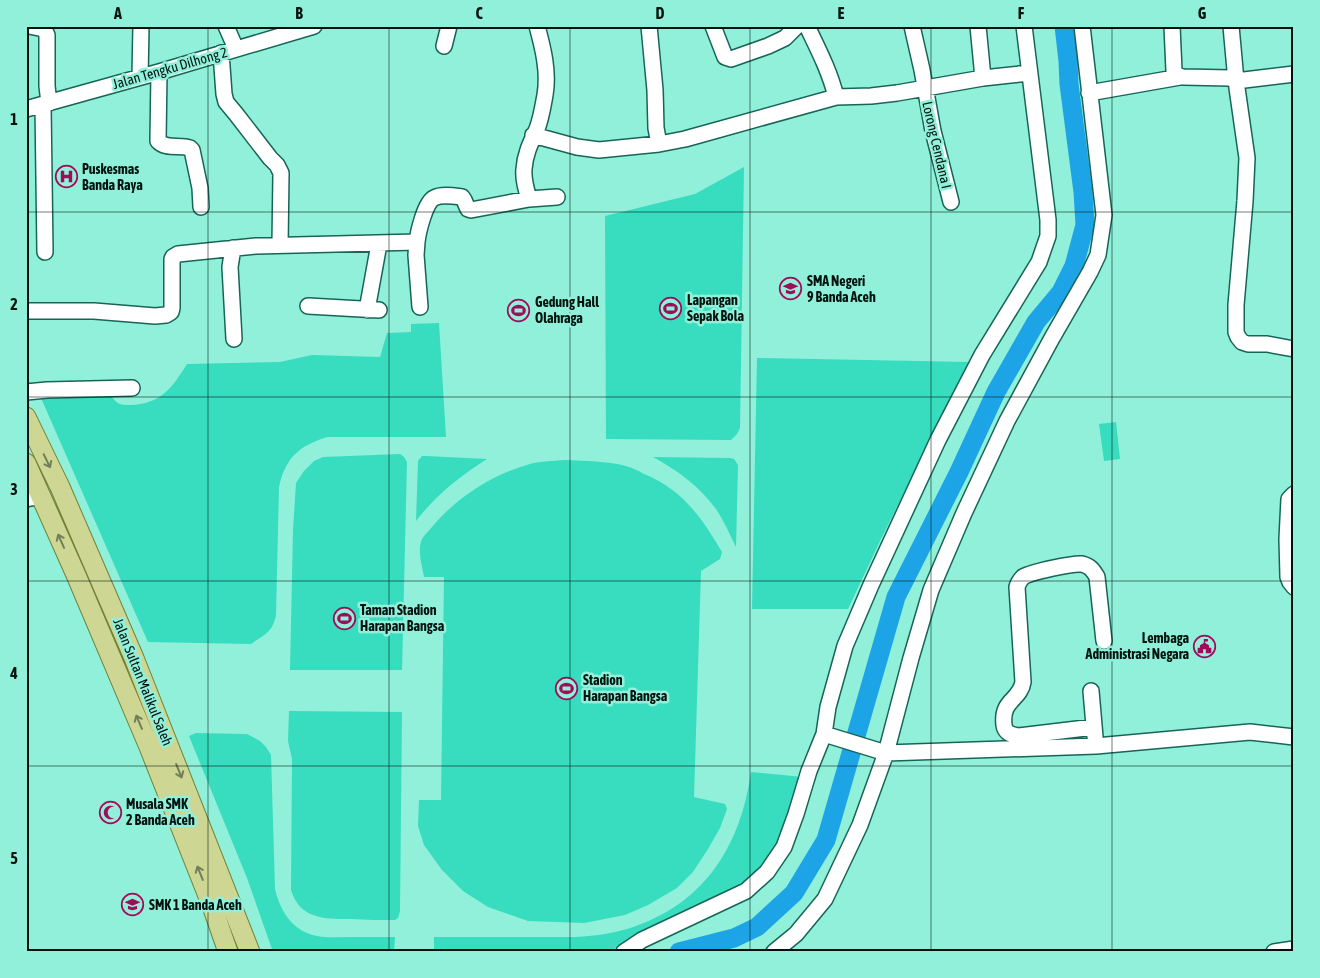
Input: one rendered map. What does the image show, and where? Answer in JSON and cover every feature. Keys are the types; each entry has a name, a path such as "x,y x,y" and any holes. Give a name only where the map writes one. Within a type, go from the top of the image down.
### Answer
{"main road":[{"name":"Jalan Sultan Malikul Saleh","path":"26,417 60,486 134,658 250,952"},
{"name":"Jalan Sultan Malikul Saleh","path":"26,463 33,497 76,575 144,733 212,906 228,952"},
{"path":"76,575 95,567"},
{"path":"212,906 229,897"}],"street":[{"path":"29,26 44,29 47,35 45,252"},
{"path":"140,77 141,26"},
{"path":"226,26 236,49"},
{"name":"Jalan Tengku Dilhong 2","path":"26,109 314,26"},
{"path":"444,46 449,26"},
{"path":"528,199 524,168 528,148 537,128 546,81 544,52 537,26"},
{"path":"649,26 656,128 659,144"},
{"path":"713,26 726,57 731,58 768,46 785,38 797,26"},
{"path":"807,26 825,62 836,97"},
{"name":"Lorong Cendana I","path":"912,26 934,136 951,202"},
{"path":"978,26 984,78"},
{"path":"624,952 642,940 746,891 767,872 784,847 809,771 830,736 828,707 845,646 870,585 938,440 973,372 1038,262 1048,236 1048,220 1024,26"},
{"path":"774,952 796,934 825,899 860,825 931,590 1007,421 1098,256 1104,215 1082,26"},
{"path":"1172,26 1174,71 1180,76"},
{"path":"1230,26 1247,158 1236,305 1236,332 1242,342 1248,344 1266,344 1294,349"},
{"path":"221,54 226,102 277,165 281,173 280,245"},
{"path":"159,72 158,141 163,146 188,147 192,150 200,188 201,207"},
{"path":"533,135 577,147 599,150 659,144 685,139 836,97 897,93 984,78 1029,73"},
{"path":"1089,92 1180,76 1230,78 1236,82 1294,74"},
{"path":"420,307 416,255 417,242 431,200 435,197 444,196 462,197 468,210 471,210 528,199 557,197"},
{"path":"26,311 166,315 171,312 173,304 172,262 173,256 178,254 256,246 417,242"},
{"path":"308,306 373,310 379,244"},
{"path":"233,248 230,267 234,339"},
{"path":"26,392 132,388"},
{"path":"1294,494 1289,498 1290,539 1288,577 1294,587"},
{"path":"1094,728 1019,736 1008,734 1005,730 1004,712 1010,701 1020,692 1023,682 1017,588 1019,581 1031,574 1074,564 1089,566 1097,576 1104,641"},
{"path":"1091,691 1096,746"},
{"path":"830,736 881,751 1096,746 1250,732 1294,737"},
{"path":"1274,952 1294,949"}],"green space":[{"name":"Lapangan Sepak Bola","path":"744,167 740,428 737,434 731,440 606,439 605,216 695,194"},
{"path":"439,323 446,437 327,437 301,449 290,460 279,487 276,615 270,629 251,644 148,642 41,398 111,395 121,404 141,404 158,398 171,387 187,364 280,362 312,355 380,357 387,333 411,332 411,324"},
{"path":"757,358 969,362 848,609 752,609"},
{"path":"1116,422 1120,459 1104,461 1099,424"},
{"path":"400,454 407,462 402,670 290,670 296,483 314,461 323,457"},
{"path":"422,456 487,459 449,487 432,502 416,521 418,461"},
{"path":"653,457 734,459 738,465 736,547 716,509 702,493 671,467"},
{"name":"Stadion Harapan Bangsa","path":"565,460 618,464 657,480 680,496 690,506 699,516 722,552 720,559 701,571 694,797 725,804 727,809 720,828 693,872 677,888 648,905 625,915 584,923 528,921 488,907 463,891 442,870 424,845 418,826 419,800 441,800 444,577 424,577 420,553 422,539 453,506 489,480 530,464"},
{"path":"289,711 402,712 400,911 398,918 395,920 324,918 307,912 295,900 291,890 292,759 288,741"},
{"path":"196,733 247,734 260,741 271,755 275,889 279,902 289,919 299,929 321,937 395,937 394,952 273,952 247,878 189,736"},
{"path":"751,772 803,777 786,828 765,867 741,886 643,932 609,952 434,952 434,937 591,936 636,926 661,915 683,901 701,885 716,866 729,845 739,822"}],"waterway":[{"path":"679,952 734,938 757,927 794,893 826,840 896,597 959,472 996,392 1036,322 1061,292 1074,266 1085,225 1064,26"}],"place":[{"name":"Puskesmas Banda Raya","path":"66,177"},
{"name":"SMA Negeri 9 Banda Aceh","path":"791,289"},
{"name":"Lapangan Sepak Bola","path":"671,308"},
{"name":"Gedung Hall Olahraga","path":"519,310"},
{"name":"Taman Stadion Harapan Bangsa","path":"344,618"},
{"name":"Lembaga Administrasi Negara","path":"1205,646"},
{"name":"Stadion Harapan Bangsa","path":"567,688"},
{"name":"Musala SMK 2 Banda Aceh","path":"110,812"},
{"name":"SMK 1 Banda Aceh","path":"133,905"}]}
